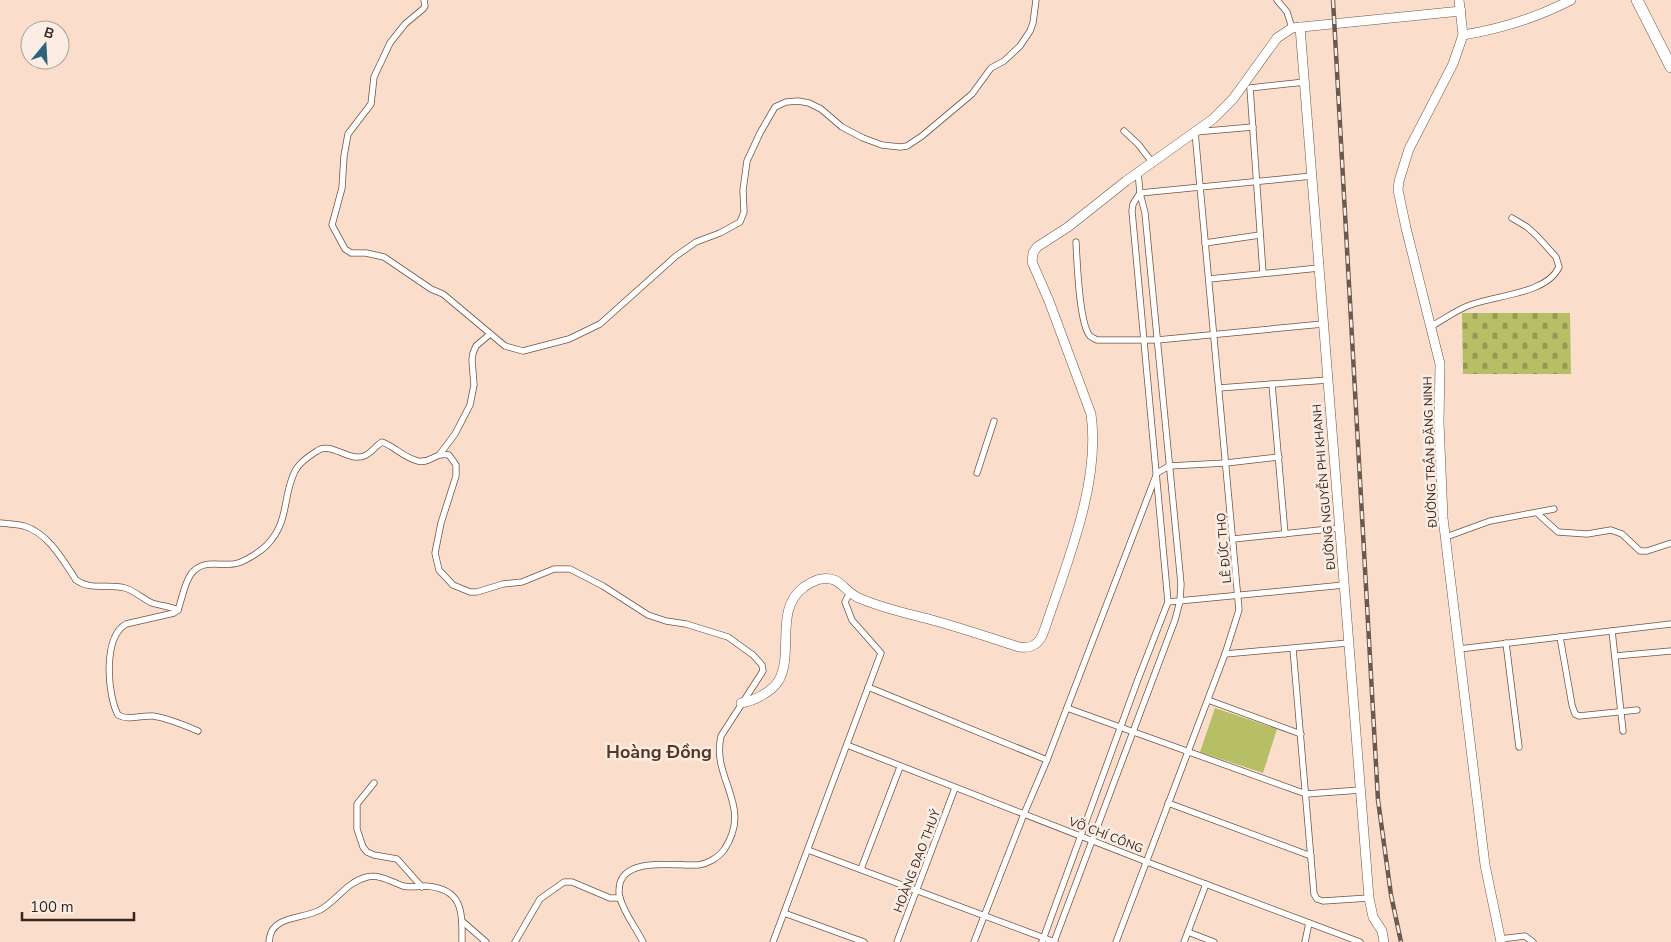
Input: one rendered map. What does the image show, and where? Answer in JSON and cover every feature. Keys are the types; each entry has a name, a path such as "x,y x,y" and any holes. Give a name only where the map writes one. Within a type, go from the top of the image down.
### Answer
{"highway":[{"path":"1637,0 1671,67"}],"street":[{"path":"424,0 425,6 423,9 406,24 390,44 374,77 371,104 348,134 344,156 342,188 332,225 345,249 350,253 371,254 384,257 393,262 427,286 443,294 506,346 523,351 570,339 600,324 676,256 696,242 720,234 737,225 744,212 743,190 747,161 773,110 781,104 798,101 808,103 821,109 842,126 863,138 882,145 900,148 907,146 922,136 967,98 980,85 991,68 1004,61 1020,46 1033,23 1036,0"},
{"path":"1278,0 1296,28"},
{"path":"1459,0 1463,36 1499,28 1551,10 1571,0"},
{"path":"741,703 760,696 778,682 783,668 787,620 791,604 798,592 810,583 821,579 834,579 858,598 887,608 1019,646 1030,647 1038,643 1075,538 1093,457 1094,431 1091,414 1049,301 1032,262 1033,253 1037,247 1068,227 1138,172 1213,119 1233,99 1277,38 1296,28 1461,11"},
{"name":"ĐƯỜNG NGUYỄN PHI KHANH","path":"1296,28 1304,82 1312,176 1369,898 1373,917 1382,931 1384,942"},
{"name":"ĐƯỜNG TRẦN ĐĂNG NINH","path":"1463,36 1454,64 1409,148 1398,190 1440,364 1439,422 1446,537 1486,865 1500,941"},
{"path":"1263,273 1250,88 1304,82"},
{"path":"1195,132 1252,127"},
{"path":"1124,131 1138,144 1152,162"},
{"name":"LÊ ĐỨC THỌ","path":"1116,942 1208,700 1238,613 1233,539 1195,132"},
{"path":"808,850 984,915 1043,940 1054,942 1134,732 1175,620 1180,601 1181,584 1145,213 1140,193 1138,172"},
{"path":"1140,193 1312,176"},
{"path":"1043,940 1168,602 1132,212 1133,204 1140,193"},
{"path":"1430,327 1469,305 1534,289 1555,276 1559,267 1556,257 1532,231 1512,218"},
{"path":"1205,243 1260,235"},
{"path":"1076,242 1085,326 1089,335 1102,341 1157,340 1323,324"},
{"path":"1208,279 1319,268"},
{"path":"198,731 152,716 122,717 118,714 111,696 111,649 117,632 126,624 174,613 178,610 191,574 198,569 206,565 236,564 264,548 278,530 285,511 295,470 308,457 320,449 330,448 355,457 367,454 382,442 419,461 427,461 440,454 455,434 470,405 474,384 473,353 476,346 490,334"},
{"path":"1219,388 1328,380"},
{"path":"1272,384 1285,534"},
{"path":"977,472 994,421"},
{"path":"440,454 448,455 456,465 456,476 441,523 436,553 439,570 453,584 470,592 477,592 503,584 528,580 554,569 570,569 603,586 648,615 728,637 753,655 762,665 763,671 721,736 718,749 722,769 733,798 736,817 734,830 723,852 712,860 699,865 651,865 632,870 626,873 621,880 618,889 620,898 643,942"},
{"path":"974,942 1047,760 1157,473 1169,466 1226,463 1279,457"},
{"path":"1446,537 1490,522 1554,509"},
{"path":"1537,513 1558,532 1587,534 1611,530 1622,534 1640,551 1647,551 1671,543"},
{"path":"0,523 25,526 41,536 52,546 76,580 81,584 125,588 153,603 170,606 178,610"},
{"path":"1233,539 1339,528"},
{"path":"1168,602 1344,585"},
{"path":"773,942 881,653 852,620 845,602 850,592"},
{"path":"1459,649 1671,624"},
{"path":"1612,631 1623,731"},
{"path":"1560,637 1575,714 1579,716 1638,710"},
{"path":"1225,654 1348,643"},
{"path":"1506,644 1519,747"},
{"path":"1293,649 1314,894 1317,899 1323,901 1369,898"},
{"path":"1615,656 1671,651"},
{"path":"868,687 1047,760"},
{"path":"1208,700 1301,734"},
{"path":"1067,708 1306,794 1360,790"},
{"name":"VÕ CHÍ CÔNG","path":"846,745 1147,862 1360,942"},
{"path":"860,869 900,767"},
{"path":"374,783 357,804 357,829 363,847 367,852 374,855 397,859 422,886"},
{"name":"HOÀNG ĐẠO THUÝ","path":"898,942 955,788"},
{"path":"1168,804 1311,856"},
{"path":"269,942 270,933 279,923 318,911 331,903 346,887 368,876 387,879 404,886 435,888 448,893 457,900 460,906 462,942"},
{"path":"515,942 540,899 564,882 572,882 610,898 620,898"},
{"path":"1184,942 1206,884"},
{"path":"784,913 864,942"},
{"path":"462,921 486,942"},
{"path":"1305,942 1310,923"},
{"path":"1188,932 1214,942"},
{"path":"1500,941 1524,936 1533,942"}],"green space":[{"path":"1462,313 1570,313 1571,374 1463,374"},
{"path":"1215,708 1277,729 1263,773 1200,752"}],"railway":[{"path":"1333,0 1378,800 1391,895 1401,942"}],"district":[{"name":"Hoàng Đồng","path":"659,752"}]}
